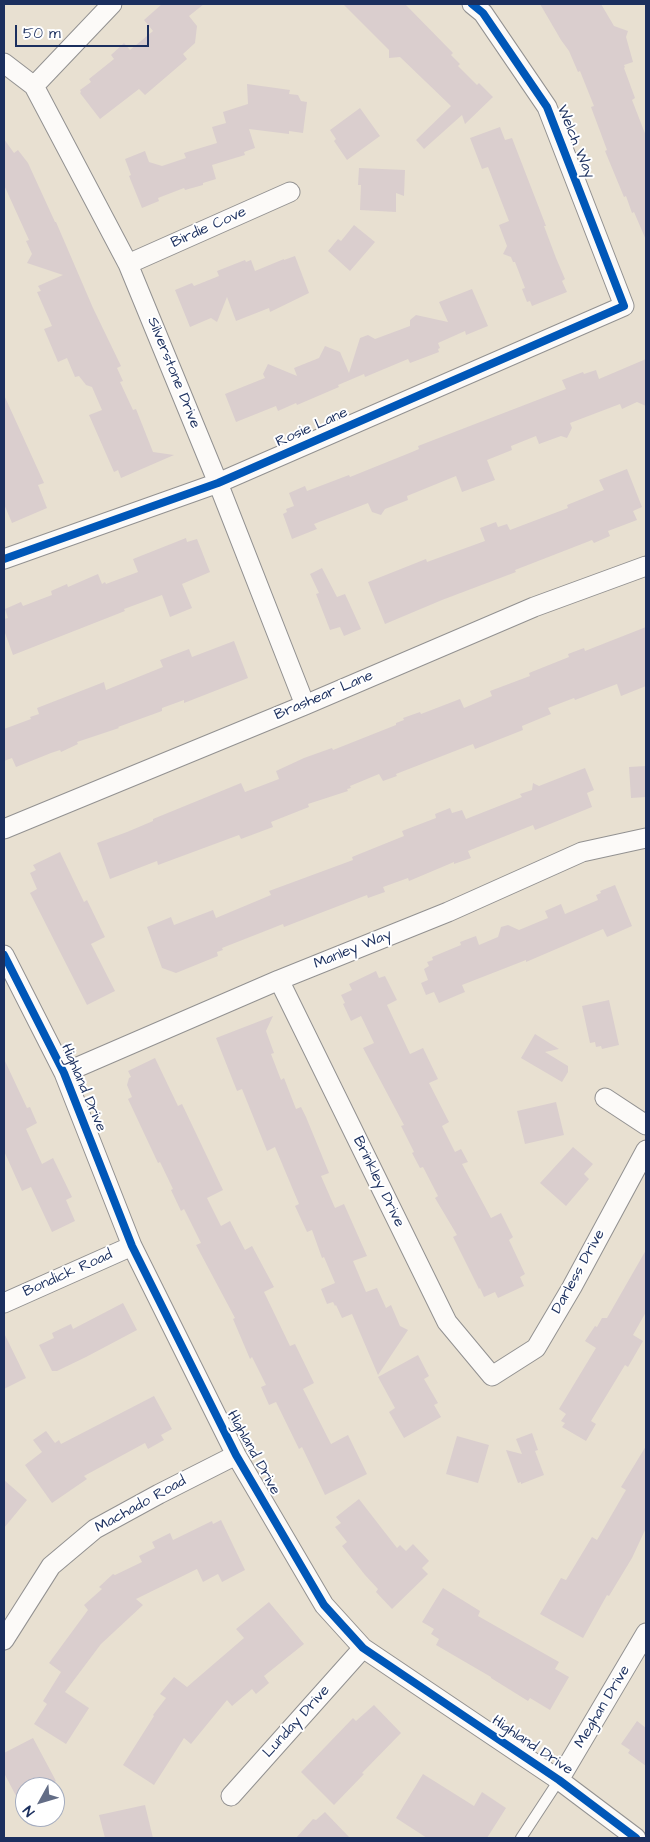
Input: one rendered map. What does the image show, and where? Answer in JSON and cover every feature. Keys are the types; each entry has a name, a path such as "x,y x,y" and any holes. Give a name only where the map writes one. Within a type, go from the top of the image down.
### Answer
{"street":[{"path":"34,86 112,4"},
{"name":"Welch Way","path":"472,4 483,13 547,107 624,306"},
{"name":"Silverstone Drive","path":"4,63 34,86 128,264 218,483 305,704"},
{"name":"Birdie Cove","path":"128,264 290,192"},
{"name":"Rosie Lane","path":"4,559 218,483 624,306"},
{"name":"Brashear Lane","path":"4,829 534,607 646,566"},
{"name":"Manley Way","path":"64,1073 279,980 448,912 582,852 646,838"},
{"name":"Highland Drive","path":"4,955 64,1073 132,1246 236,1455 324,1604 363,1648 559,1780 636,1838"},
{"name":"Brinkley Drive","path":"279,980 447,1322 492,1376"},
{"path":"605,1098 646,1125"},
{"name":"Darless Drive","path":"492,1376 536,1348 572,1287 646,1150"},
{"name":"Bondick Road","path":"4,1303 132,1246"},
{"name":"Machado Road","path":"4,1640 52,1566 95,1529 236,1455"},
{"name":"Meghan Drive","path":"559,1780 646,1633"},
{"name":"Lunday Drive","path":"231,1796 363,1648"}],"lane":[{"path":"521,1838 559,1780"}],"building":[{"path":"162,4 204,4 189,16 197,26 195,43 183,54 187,59 145,95 139,89 100,119 80,93 80,90 91,82 89,79 114,59 111,55 124,43 130,50 153,31 144,20"},
{"path":"343,4 405,4 453,53 451,55 460,64 458,66 477,85 479,83 493,97 465,124 462,115 424,149 416,140 451,106 400,57 389,58 389,50"},
{"path":"540,4 601,4 614,26 628,31 626,37 633,62 624,65 624,68 635,98 632,100 646,136 646,240 634,212 632,213 626,196 624,197 605,151 607,150 591,107 594,106 580,71 578,72 569,51"},
{"path":"247,84 290,90 289,94 298,95 301,101 307,102 303,133 289,131 289,134 249,129 255,148 244,152 245,155 212,165 216,179 203,183 203,185 185,190 184,188 158,198 159,201 142,208 129,176 131,175 125,159 145,151 149,162 162,166 186,158 184,153 217,143 212,127 226,123 223,112 248,104"},
{"path":"360,108 380,136 347,160 334,141 336,139 330,130"},
{"path":"500,127 505,140 512,138 565,279 562,281 567,292 532,306 530,301 527,302 522,289 525,288 515,262 513,262 511,257 503,254 507,246 499,225 509,221 488,167 482,169 470,138"},
{"path":"4,139 14,153 18,150 28,163 121,366 117,368 123,381 120,382 133,410 136,409 153,452 174,455 121,478 118,470 114,472 89,415 102,410 92,387 86,385 79,376 75,377 67,358 58,362 44,329 52,326 37,292 41,291 38,286 63,275 27,263 32,254 26,241 29,240 4,185"},
{"path":"359,168 405,170 404,196 396,193 396,212 360,210 361,185 358,185"},
{"path":"354,225 375,242 350,271 328,251 338,239 341,241"},
{"path":"295,256 309,293 270,312 269,308 236,321 227,297 217,322 211,318 190,327 175,290 192,283 194,286 219,276 217,271 245,260 246,262 251,260 255,271"},
{"path":"472,289 488,326 466,335 465,331 438,343 439,352 410,363 408,359 365,377 364,374 297,405 296,403 278,411 276,406 236,422 225,394 265,378 263,374 268,364 297,376 294,368 319,358 325,346 340,352 349,373 360,338 368,335 375,339 410,326 410,320 416,315 448,322 439,302"},
{"path":"646,359 646,406 637,402 622,409 620,404 570,423 572,428 567,438 561,436 539,444 536,436 511,446 512,450 487,460 495,480 462,492 456,476 407,496 408,500 385,509 381,515 372,512 368,503 314,524 317,529 292,539 283,514 287,512 286,509 294,506 289,493 305,486 307,491 349,475 350,477 419,449 418,446 566,389 562,380 583,372 584,374 596,370 599,379"},
{"path":"4,395 44,483 38,485 47,508 12,523 4,504"},
{"path":"627,469 642,507 633,511 637,520 608,531 610,536 594,543 592,540 385,624 368,582 426,559 427,562 485,541 480,528 496,522 498,527 507,524 510,530 568,508 567,505 604,490 599,480"},
{"path":"186,538 187,542 197,539 210,572 182,584 192,608 170,617 162,595 13,655 4,630 4,619 8,618 5,609 21,602 23,606 52,595 51,591 67,584 68,587 98,574 102,584 105,582 106,584 138,572 133,559"},
{"path":"322,568 337,597 345,594 361,629 344,636 340,627 330,630 316,594 319,593 310,574"},
{"path":"646,627 646,686 621,696 617,684 575,700 574,698 548,708 551,714 522,726 523,730 475,749 473,744 396,774 397,776 383,781 379,774 350,786 351,788 347,789 348,791 308,804 309,807 271,822 273,827 241,839 239,835 158,865 157,861 110,879 97,843 241,783 245,792 279,779 276,771 304,758 332,748 333,750 396,725 396,723 404,720 403,718 420,712 421,714 460,699 464,708 492,696 490,691 530,676 529,673 569,657 568,654 584,648 585,651"},
{"path":"234,641 248,678 184,703 184,700 162,708 162,711 77,742 78,744 61,752 60,750 51,753 16,767 12,758 4,761 4,729 39,714 37,708 104,682 106,690 163,667 160,660 189,649 192,657"},
{"path":"646,766 646,797 631,798 629,767"},
{"path":"585,768 594,790 587,793 592,807 535,830 533,825 468,851 471,858 454,864 454,862 409,881 408,878 383,887 385,892 368,898 367,895 284,927 283,924 222,948 223,950 217,952 218,956 176,973 162,968 147,927 171,917 174,925 213,910 216,918 271,895 269,891 353,860 352,857 404,836 402,831 436,818 435,814 450,808 452,813 462,810 466,819 522,797 520,794 532,790 533,783 539,786"},
{"path":"60,852 84,902 87,900 105,937 91,944 115,991 87,1005 30,893 37,889 30,873 36,870 33,865"},
{"path":"615,885 632,926 607,937 603,929 526,962 526,960 462,985 465,992 439,1003 434,992 426,995 421,983 428,980 424,969 429,966 427,962 433,960 432,957 461,945 460,942 476,936 479,945 498,937 501,927 508,925 519,930 548,918 545,911 561,904 565,914 598,900 596,895 601,893 600,891"},
{"path":"376,971 379,978 385,976 397,1000 387,1005 410,1054 423,1048 438,1079 429,1083 449,1122 442,1126 455,1152 461,1149 468,1162 462,1164 491,1218 501,1213 513,1237 509,1240 525,1274 520,1277 524,1286 498,1298 495,1292 484,1297 479,1289 453,1237 457,1235 435,1198 438,1196 423,1167 420,1168 412,1153 414,1152 401,1126 404,1125 363,1048 374,1043 361,1016 351,1021 343,1004 345,1003 341,995 352,990 349,984"},
{"path":"609,1000 619,1045 602,1049 601,1046 596,1047 595,1042 590,1043 582,1006"},
{"path":"273,1016 266,1031 274,1053 271,1054 281,1080 284,1078 296,1109 301,1107 306,1117 329,1173 321,1176 335,1208 344,1204 367,1256 353,1261 366,1292 377,1288 386,1308 391,1305 400,1326 408,1330 378,1375 352,1314 342,1318 333,1302 327,1304 321,1289 335,1283 324,1257 322,1258 312,1230 307,1232 295,1206 299,1204 275,1147 267,1151 242,1089 237,1091 216,1038"},
{"path":"535,1034 559,1049 545,1052 568,1066 568,1072 562,1082 521,1058"},
{"path":"155,1058 178,1106 182,1104 223,1190 207,1198 221,1226 230,1221 245,1250 252,1246 274,1287 264,1292 290,1346 295,1344 314,1383 303,1389 331,1444 348,1435 367,1474 325,1495 302,1447 299,1449 276,1402 269,1405 261,1387 266,1385 252,1357 250,1359 233,1319 235,1318 196,1245 201,1243 184,1209 181,1211 171,1190 173,1189 160,1162 158,1163 128,1099 132,1097 127,1085 131,1077 128,1071"},
{"path":"4,1059 27,1108 30,1107 37,1123 26,1129 42,1164 53,1158 72,1197 66,1200 75,1221 52,1232 31,1187 22,1191 4,1151"},
{"path":"556,1102 564,1135 525,1144 517,1111"},
{"path":"573,1147 593,1164 584,1174 589,1179 566,1206 540,1183"},
{"path":"646,1250 646,1312 633,1335 643,1341 628,1367 625,1365 591,1421 596,1424 586,1441 562,1427 565,1423 561,1421 566,1414 559,1409 596,1348 585,1341 602,1318 607,1318"},
{"path":"123,1303 137,1330 57,1371 52,1371 39,1345 54,1338 52,1333 71,1324 73,1329"},
{"path":"4,1333 26,1378 4,1389"},
{"path":"418,1355 429,1376 424,1379 438,1403 434,1405 441,1417 404,1438 389,1412 395,1408 378,1377"},
{"path":"154,1396 172,1429 161,1435 164,1440 148,1449 145,1443 84,1476 87,1479 52,1503 25,1465 42,1452 33,1440 46,1431 55,1443 59,1440 61,1444"},
{"path":"532,1433 538,1450 535,1451 544,1475 521,1484 521,1482 518,1483 506,1450 522,1454 516,1439"},
{"path":"457,1436 489,1445 478,1483 446,1474"},
{"path":"646,1446 646,1528 632,1558 609,1596 607,1595 583,1638 540,1614 561,1578 566,1580 592,1537 597,1540 626,1490 621,1487"},
{"path":"4,1480 27,1500 4,1528"},
{"path":"359,1499 397,1548 400,1545 406,1551 413,1544 429,1561 422,1568 428,1574 392,1609 376,1592 378,1589 342,1546 347,1542 335,1527 341,1523 336,1517"},
{"path":"221,1520 245,1570 222,1582 218,1574 203,1582 197,1569 136,1599 143,1605 101,1644 65,1692 89,1708 66,1744 34,1724 47,1704 43,1701 61,1672 49,1663 88,1610 84,1605 102,1589 99,1587 113,1574 115,1575 142,1562 139,1556 155,1548 152,1542 170,1533 173,1540 212,1521 213,1524"},
{"path":"443,1588 480,1611 478,1616 559,1662 555,1669 569,1677 550,1710 530,1698 528,1701 436,1645 439,1639 431,1634 434,1629 422,1622"},
{"path":"269,1602 304,1644 264,1676 269,1683 256,1694 252,1689 232,1706 227,1700 191,1744 184,1738 154,1785 123,1765 153,1715 166,1698 160,1694 174,1677 187,1687 244,1638 236,1629"},
{"path":"374,1705 401,1733 334,1805 301,1772 353,1718 356,1721"},
{"path":"637,1721 646,1728 646,1766 628,1753 630,1750 621,1744"},
{"path":"33,1738 54,1777 15,1777 15,1794 4,1773 4,1753"},
{"path":"423,1774 474,1806 482,1792 506,1808 487,1838 427,1838 396,1818"},
{"path":"145,1805 153,1838 105,1838 99,1815"},
{"path":"325,1812 350,1838 296,1838 313,1819 316,1820"}],"cycle path":[{"path":"4,559 218,483 624,306 547,107 483,13 472,4"},
{"path":"4,955 64,1073 132,1246 236,1455 324,1605 363,1648 559,1780 636,1838"}]}
